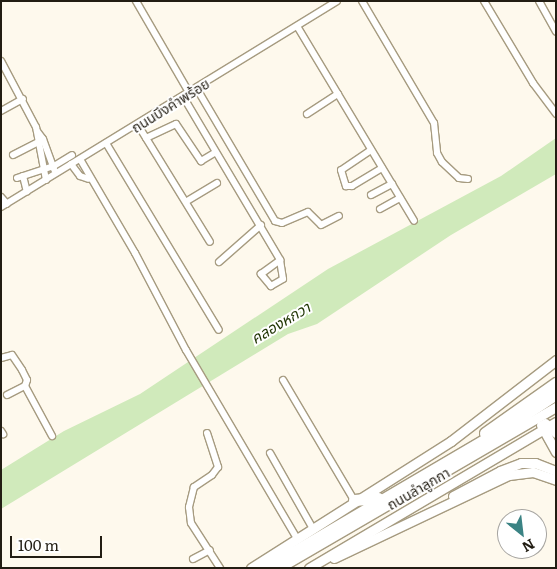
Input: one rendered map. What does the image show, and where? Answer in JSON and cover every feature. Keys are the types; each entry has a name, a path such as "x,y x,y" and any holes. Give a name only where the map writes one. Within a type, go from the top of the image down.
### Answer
{"highway":[{"path":"458,454 556,383"},
{"path":"266,568 556,394"},
{"path":"354,500 382,498"}],"main road":[{"path":"251,568 354,500 451,441 556,360"},
{"name":"ถนนลำลูกกา","path":"279,568 556,407"},
{"path":"539,418 556,452"},
{"name":"ถนนลำลูกกา","path":"312,566 556,422"},
{"path":"545,428 556,433"},
{"path":"481,451 488,462"},
{"path":"348,553 510,466 535,464 556,471"},
{"path":"312,566 348,553 508,475 533,472 556,480"}],"street":[{"path":"136,1 216,152 280,260"},
{"name":"ถนนบึงคำพร้อย","path":"4,206 187,96 337,1"},
{"path":"362,1 434,123 437,154 442,162 459,178 468,179"},
{"path":"484,1 533,83 556,114"},
{"path":"539,1 556,32"},
{"path":"297,26 414,221"},
{"path":"1,61 23,98 37,131 43,139 54,166 55,174"},
{"path":"197,89 275,221 282,223 308,212 321,225 339,216"},
{"path":"307,114 338,94"},
{"path":"1,111 23,98"},
{"path":"146,138 176,124 200,161 216,152"},
{"path":"138,126 187,201 210,242"},
{"path":"37,131 37,143 45,169 46,180"},
{"path":"13,155 43,139"},
{"path":"106,143 219,330"},
{"path":"371,150 341,170 346,186 382,168"},
{"path":"27,192 20,177 54,166 72,155"},
{"path":"80,159 89,179 135,253 212,397 296,538"},
{"path":"71,164 80,176 89,179"},
{"path":"187,201 217,183"},
{"path":"370,195 392,184"},
{"path":"1,197 4,206"},
{"path":"380,209 400,198"},
{"path":"219,262 261,225"},
{"path":"1,358 12,355 27,380 25,386 7,395"},
{"path":"283,380 354,500"},
{"path":"25,386 52,436"},
{"path":"207,433 218,466 194,487 189,507 191,523 220,568"},
{"path":"270,453 312,527"},
{"path":"193,559 210,550"}],"water":[{"name":"คลองหกวา","path":"556,138 556,174 451,235 317,324 288,334 1,509 1,470 64,431 140,394 328,269 501,176"}]}
